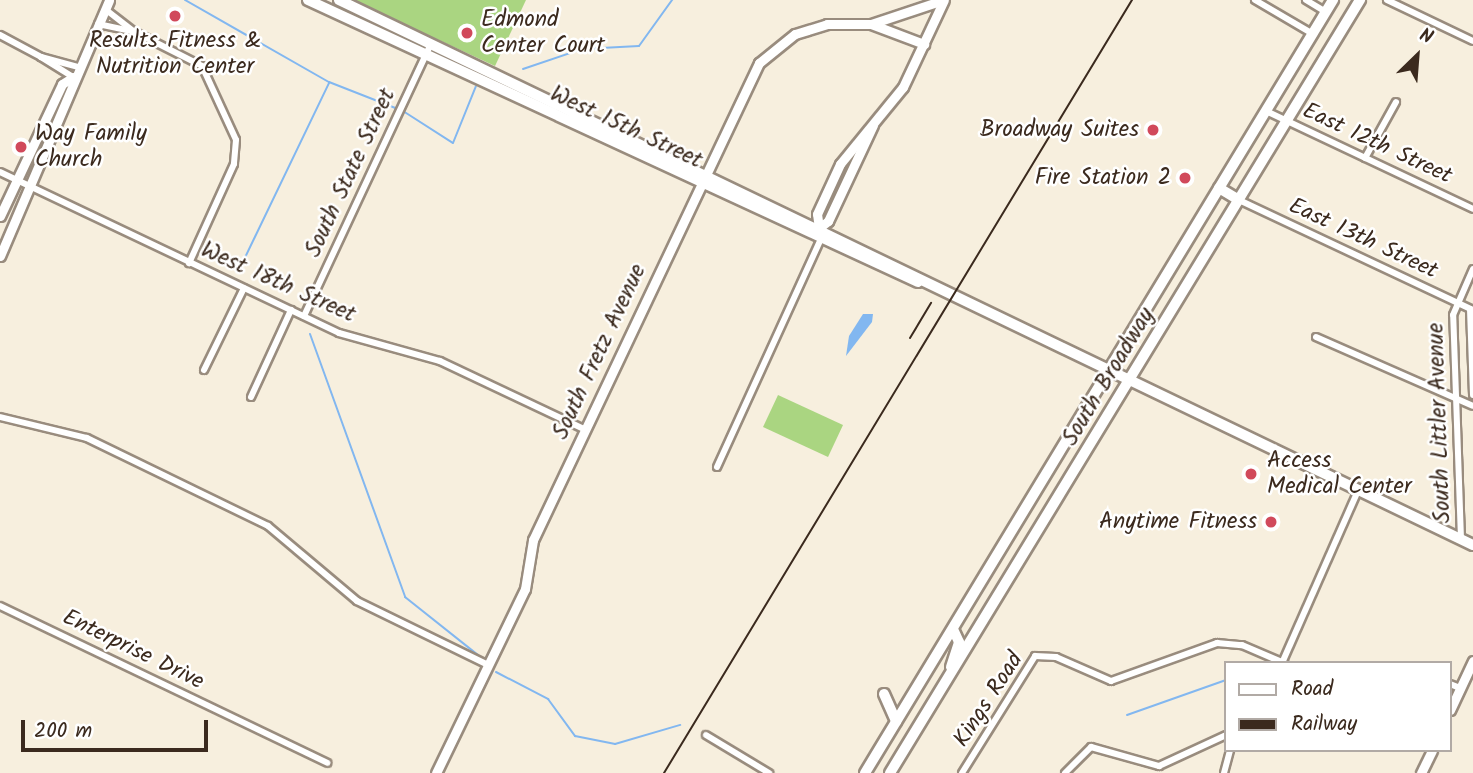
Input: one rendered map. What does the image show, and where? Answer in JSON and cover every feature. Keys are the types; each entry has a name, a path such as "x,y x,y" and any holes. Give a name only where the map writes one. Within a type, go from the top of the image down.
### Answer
{"main road":[{"name":"West 15th Street","path":"308,0 820,241 929,285"},
{"name":"West 15th Street","path":"339,0 705,173 929,285 1473,545"},
{"name":"South Broadway","path":"865,773 1333,0"},
{"name":"South Broadway","path":"890,773 1360,0"},
{"path":"1219,188 1239,200"},
{"path":"819,228 820,241"},
{"path":"947,681 959,642 953,629"},
{"path":"896,722 884,694 913,695"}],"street":[{"name":"South Fretz Avenue","path":"436,773 525,589 530,547 753,72 771,49 809,28 871,24 944,0"},
{"name":"South Fretz Avenue","path":"819,228 828,221 873,125 903,88 944,0"},
{"path":"1255,0 1312,34"},
{"path":"1306,0 1326,12"},
{"path":"1387,0 1473,41"},
{"path":"0,216 62,84 75,72 107,4 135,32"},
{"path":"98,24 135,32 202,66 236,140 234,164 189,263"},
{"name":"South Fretz Avenue","path":"871,24 924,44"},
{"path":"0,35 75,72"},
{"name":"South State Street","path":"304,316 430,44"},
{"path":"0,256 74,90 75,72"},
{"path":"1366,158 1396,102"},
{"name":"East 12th Street","path":"1266,111 1473,209"},
{"name":"West 18th Street","path":"0,172 304,316 353,337 440,361 584,429"},
{"name":"East 13th Street","path":"1239,200 1472,309"},
{"path":"717,467 820,241"},
{"name":"South Littler Avenue","path":"1461,539 1456,403 1458,303 1473,269"},
{"path":"204,370 244,288"},
{"name":"South Littler Avenue","path":"1472,309 1473,396"},
{"path":"251,397 291,310"},
{"path":"1316,337 1456,403 1473,406"},
{"path":"1,417 87,438 268,526 357,601 488,666"},
{"path":"1283,661 1358,491"},
{"name":"Enterprise Drive","path":"0,606 327,762"},
{"name":"Kings Road","path":"962,773 1035,656 1056,657 1111,681 1217,643 1242,645 1281,661"},
{"path":"1452,706 1473,661"},
{"path":"1452,685 1460,688"},
{"path":"706,735 769,773"},
{"path":"1065,773 1091,747 1146,769 1170,764 1224,738"},
{"path":"1224,773 1229,752"},
{"path":"1421,773 1431,752"}],"green space":[{"name":"Edmond Center Court","path":"352,0 526,0 495,66"},
{"path":"778,395 843,425 828,457 763,427"}],"water":[{"path":"863,314 873,314 872,322 846,356 849,336"}],"waterway":[{"path":"185,0 329,82 398,109"},
{"path":"523,69 582,49 639,46 672,0"},
{"path":"239,270 329,83"},
{"path":"403,111 453,143 476,86"},
{"path":"310,334 405,597 478,655"},
{"path":"496,672 548,699 575,736 615,744 680,725"},
{"path":"1127,715 1224,681"}],"railway":[{"path":"664,773 1132,0"},
{"path":"910,338 931,303"}],"place":[{"name":"Results Fitness & Nutrition Center","path":"175,16"},
{"name":"Edmond Center Court","path":"467,33"},
{"name":"Broadway Suites","path":"1153,130"},
{"name":"Way Family Church","path":"21,147"},
{"name":"Fire Station 2","path":"1185,178"},
{"name":"Access Medical Center","path":"1251,474"},
{"name":"Anytime Fitness","path":"1271,522"}]}
